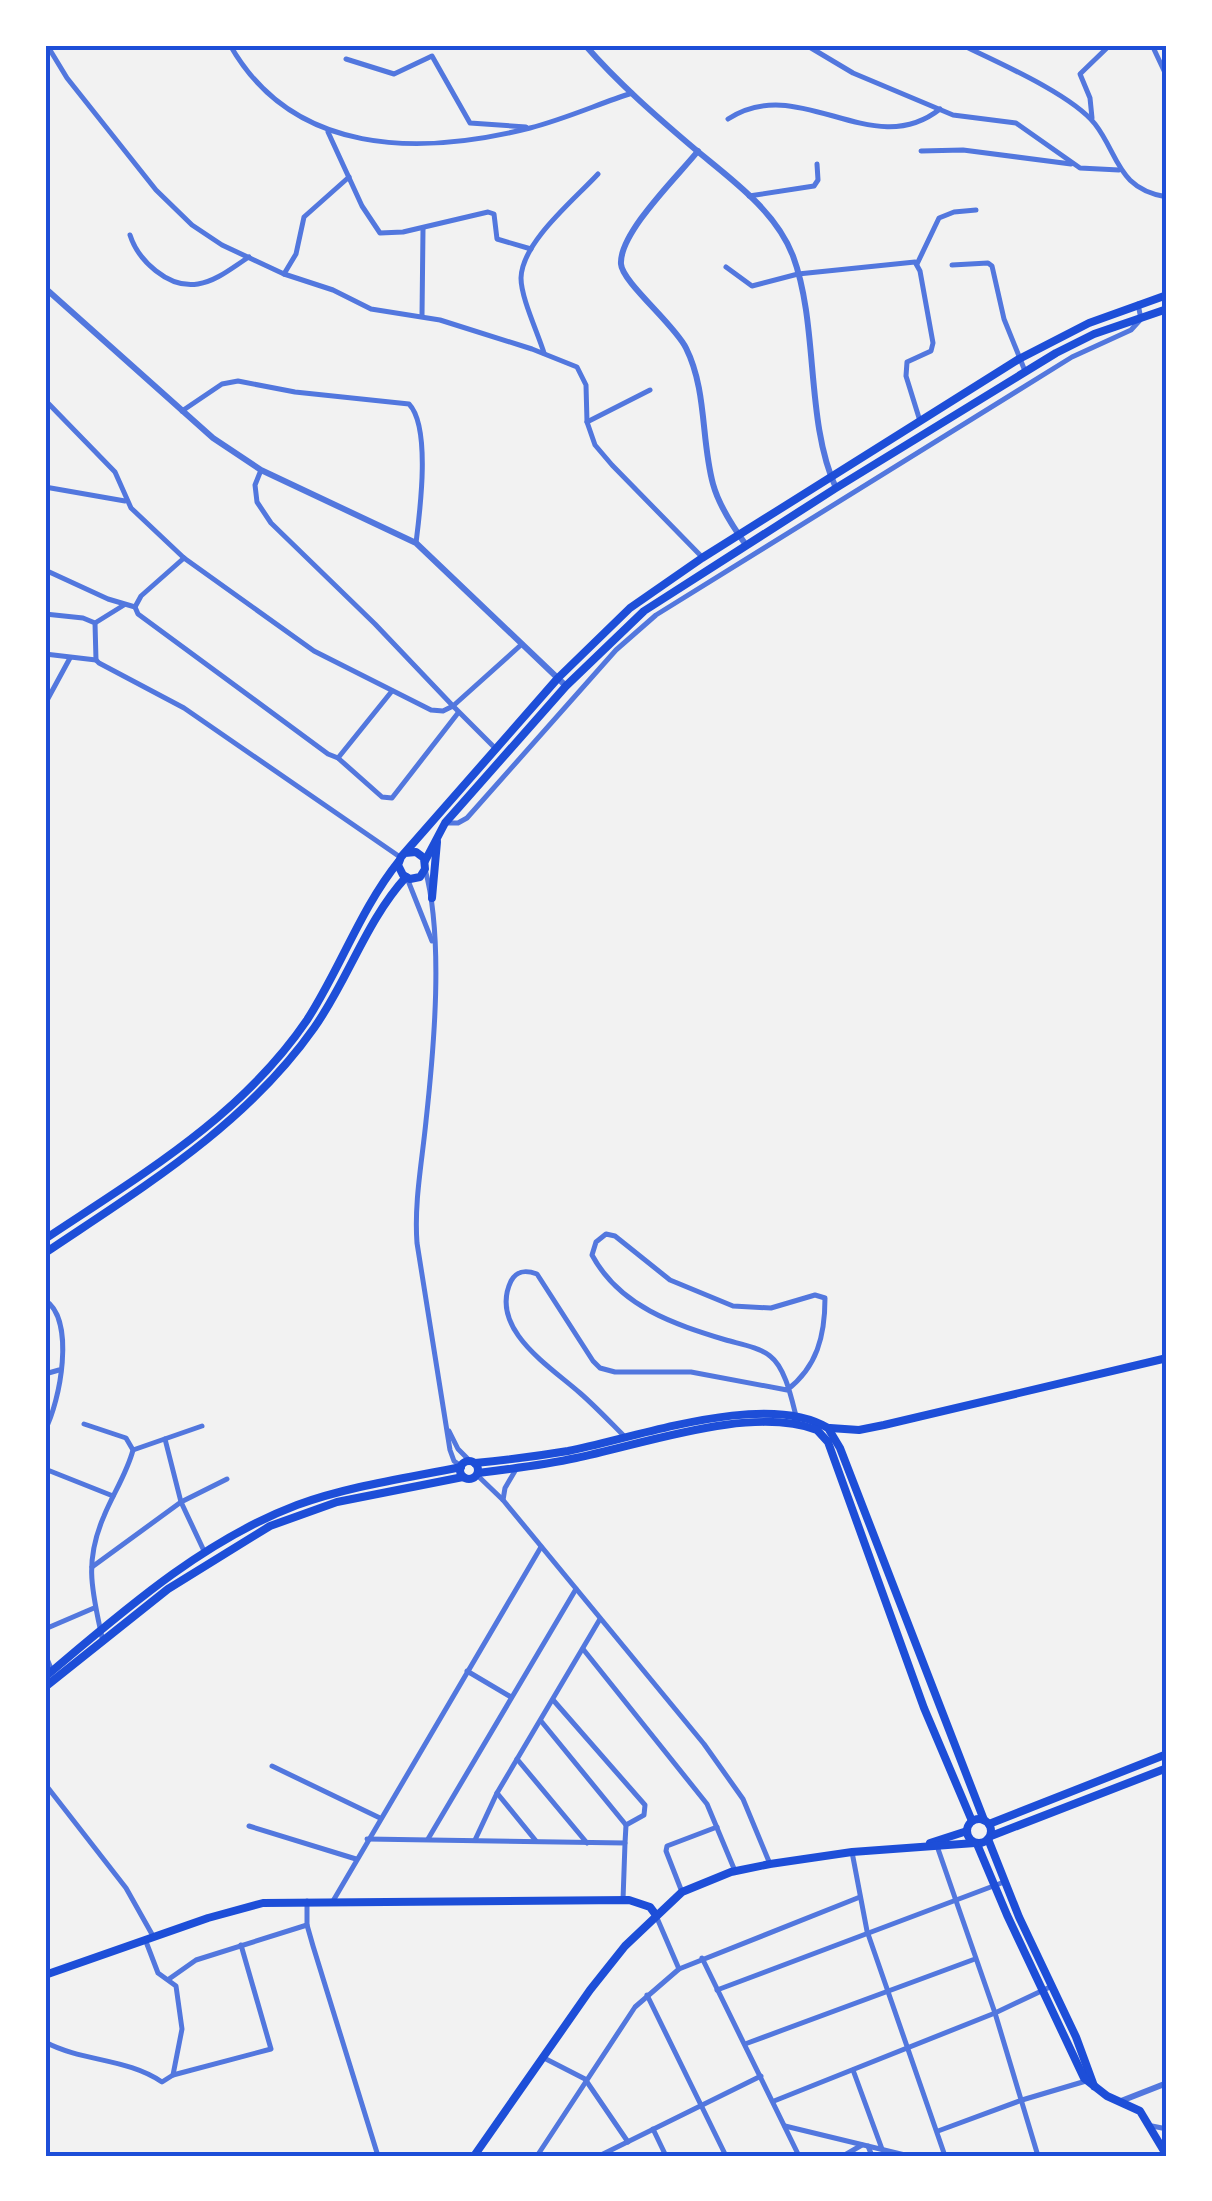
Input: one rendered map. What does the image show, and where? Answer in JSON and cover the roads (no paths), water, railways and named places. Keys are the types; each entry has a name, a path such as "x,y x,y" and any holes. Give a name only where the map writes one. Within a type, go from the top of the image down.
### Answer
{"main road":[{"path":"45,1239 166,1158 247,1094 305,1022 402,857 558,678 630,608 738,535 1020,359 1070,332 1167,295"},
{"path":"402,857 400,872 416,878 445,823 566,686 644,612 1025,371 1094,334 1167,309"},
{"path":"432,898 438,834"},
{"path":"402,857 416,852 425,865"},
{"path":"45,1253 176,1164 237,1116 314,1028 385,904 406,877"},
{"path":"227,1112 237,1116"},
{"path":"469,1469 518,1468 732,1416 771,1414 828,1428 858,1430 1167,1358"},
{"path":"798,1422 817,1430 828,1442 924,1708 972,1821 967,1831 916,1848"},
{"path":"817,1430 828,1428"},
{"path":"828,1428 840,1448 987,1821 1004,1882 1091,2081"},
{"path":"48,1674 205,1553 267,1518 336,1498 469,1469 567,1455"},
{"path":"45,1688 168,1589 221,1554 270,1526 336,1498"},
{"path":"972,1821 987,1821 1167,1754"},
{"path":"474,2156 600,1977 682,1892 770,1864 852,1852 976,1843 1167,1768"},
{"path":"967,1831 976,1843 1042,1991 1091,2081 1107,2096 1140,2112 1167,2156"},
{"path":"45,1975 262,1903 623,1900 640,1902 656,1915"}],"street":[{"path":"66,45 48,49 67,78 156,190 204,234 284,274 332,290 370,310 422,316 571,362 580,371 587,422 596,445 702,558"},
{"path":"230,45 251,78 268,95 310,124 358,139 426,143 480,139 534,127 632,93"},
{"path":"585,45 632,93 749,196 777,227 792,252 831,476 843,499"},
{"path":"806,45 853,74 954,115 1016,124 1074,164"},
{"path":"962,45 1078,108 1092,120 1119,170 1131,181 1167,197"},
{"path":"1092,120 1090,98 1080,74 1110,45"},
{"path":"1152,45 1167,76"},
{"path":"346,60 394,74 432,56 470,123 534,127"},
{"path":"728,118 753,106 776,103 858,123 900,128 916,125 940,109"},
{"path":"328,132 362,206 379,232 423,228 476,212 492,212 497,238 530,249"},
{"path":"921,151 963,150 1074,164 1091,170 1119,170"},
{"path":"698,151 633,230 621,265 626,277 673,326 686,348 696,377 713,484 746,545"},
{"path":"749,196 814,186 818,180 817,164"},
{"path":"544,353 521,280 530,249 544,228 598,174"},
{"path":"284,274 296,254 304,217 349,177"},
{"path":"920,421 905,371 907,362 931,351 932,343 917,264 938,218 976,210"},
{"path":"422,316 423,228"},
{"path":"130,235 140,257 162,275 185,283 196,285 218,277 249,257"},
{"path":"726,267 752,286 798,274 917,264"},
{"path":"952,266 990,264 1004,319 1025,371"},
{"path":"45,288 200,428 260,470 416,543 566,686"},
{"path":"445,823 467,818 616,650 656,615 1072,358 1131,330 1141,316 1138,304"},
{"path":"182,411 222,384 238,381 295,392 409,404 417,414 420,450 416,543"},
{"path":"587,422 650,390"},
{"path":"45,400 115,472 125,500 184,558 314,650 392,691 431,710 443,711 522,644"},
{"path":"260,470 257,502 272,523 496,748"},
{"path":"45,487 125,500"},
{"path":"135,607 141,596 184,558"},
{"path":"45,570 135,607 146,622 338,758 382,797 392,798 458,713"},
{"path":"95,623 124,605"},
{"path":"45,614 95,623"},
{"path":"95,623 96,660"},
{"path":"45,654 96,660 184,708 402,857"},
{"path":"45,704 70,658"},
{"path":"338,758 392,691"},
{"path":"425,865 432,898 433,1034 416,1230 446,1424 469,1469 503,1500 704,1744 735,1787 770,1864"},
{"path":"406,877 433,944"},
{"path":"630,1442 522,1341 508,1309 510,1283 520,1272 537,1274 593,1361 606,1371 690,1372 787,1390 802,1378 819,1350 826,1306 823,1296 815,1295 771,1308 734,1306 670,1280 615,1236 603,1235 592,1255 628,1299 690,1329 769,1354 781,1371 787,1390 798,1422"},
{"path":"45,1300 62,1322 57,1406 45,1430"},
{"path":"45,1374 60,1370"},
{"path":"84,1424 126,1438 133,1450"},
{"path":"102,1642 90,1569 94,1542 133,1450 202,1426"},
{"path":"165,1439 181,1502 205,1553"},
{"path":"503,1500 507,1482 518,1468"},
{"path":"45,1469 113,1496"},
{"path":"90,1569 181,1502 227,1479"},
{"path":"333,1900 541,1547"},
{"path":"428,1839 576,1589"},
{"path":"45,1629 94,1608"},
{"path":"475,1840 517,1759 600,1618"},
{"path":"583,1649 697,1790 718,1827 735,1872"},
{"path":"45,1654 48,1674"},
{"path":"467,1671 510,1697"},
{"path":"553,1700 644,1805 644,1815 626,1826"},
{"path":"541,1721 626,1826 623,1900"},
{"path":"517,1759 587,1843"},
{"path":"272,1766 380,1818"},
{"path":"45,1784 126,1888 149,1938 158,1974 176,1986 182,2029 172,2075"},
{"path":"498,1793 536,1842"},
{"path":"249,1826 356,1859"},
{"path":"682,1892 667,1846 718,1827"},
{"path":"368,1839 625,1843"},
{"path":"936,1846 995,2013 1038,2156"},
{"path":"852,1852 866,1931 910,2047 945,2156"},
{"path":"717,1990 1004,1882"},
{"path":"537,2156 635,2007 679,1969 860,1897"},
{"path":"307,1900 308,1925 378,2156"},
{"path":"656,1915 679,1969"},
{"path":"169,1979 196,1960 308,1925"},
{"path":"45,2042 66,2053 131,2066 162,2082 172,2075 271,2049 241,1945"},
{"path":"702,1958 800,2156"},
{"path":"745,2044 975,1958"},
{"path":"774,2102 1052,1986"},
{"path":"647,1995 726,2156"},
{"path":"543,2058 585,2079 628,2142"},
{"path":"854,2070 882,2150"},
{"path":"600,2156 761,2076"},
{"path":"938,2131 1022,2100 1091,2081"},
{"path":"1122,2101 1167,2082"},
{"path":"785,2126 909,2156"},
{"path":"1152,2126 1167,2129"},
{"path":"653,2129 666,2156"},
{"path":"842,2156 865,2145"},
{"path":"865,2145 872,2156"}]}
